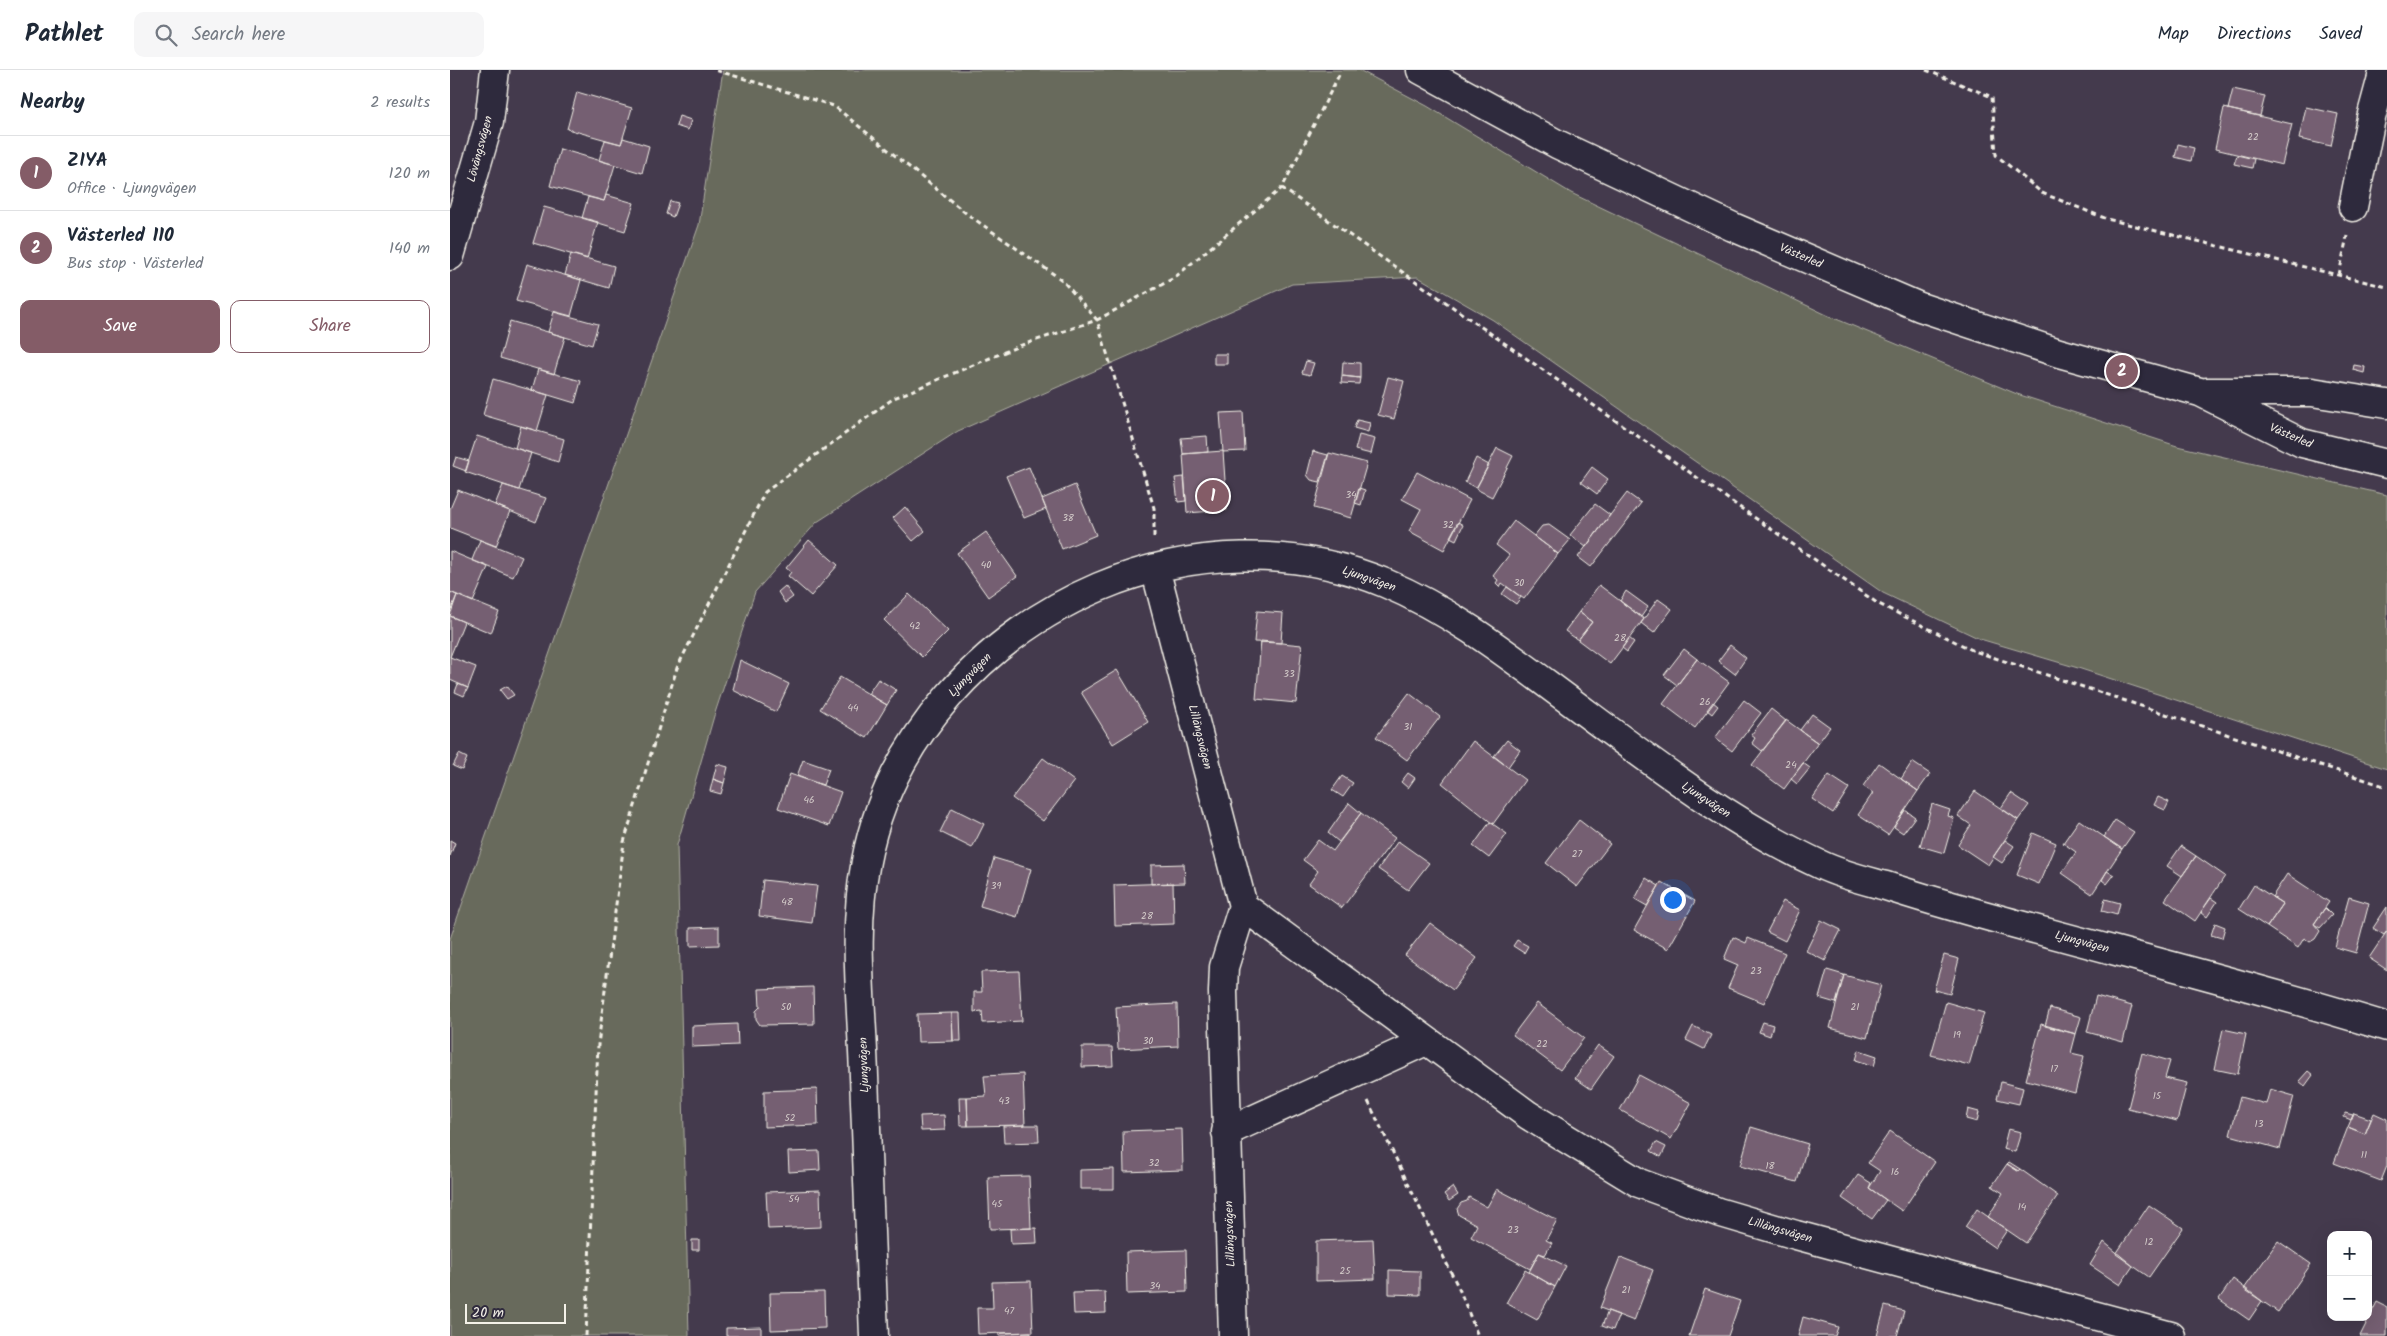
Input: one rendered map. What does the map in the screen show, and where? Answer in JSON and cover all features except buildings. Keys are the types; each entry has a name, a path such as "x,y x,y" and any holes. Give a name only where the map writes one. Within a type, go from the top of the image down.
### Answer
{"street":[{"name":"Lövängsvägen","path":"450,256 489,122 495,70"},
{"name":"Västerled","path":"1421,70 1557,144 1662,194 1733,227 1920,307 2059,353 2200,392 2302,443 2387,464"},
{"path":"2354,207 2371,118 2384,70"},
{"name":"Västerled","path":"2200,392 2312,392 2387,404"},
{"name":"Ljungvägen","path":"874,1336 859,934 866,861 876,823 904,761 926,725 948,698 998,647 1044,614 1094,590 1155,568 1212,558 1261,555 1324,564 1380,581 1427,603 1472,629 1689,790 1777,844 1829,869 1940,903 2212,976 2387,1027"},
{"name":"Lillängsvägen","path":"1155,568 1243,906 1224,967 1226,1132 1233,1336"},
{"name":"Lillängsvägen","path":"1243,906 1528,1115 1639,1183 1718,1212 1796,1235 2171,1336"},
{"path":"1226,1132 1426,1041"}],"path":[{"path":"715,70 834,106 967,214 1062,280 1097,320 1154,508 1155,568"},
{"path":"1926,70 1992,98 1996,155 2042,193 2107,219 2387,287"},
{"path":"586,1336 598,1045 624,842 677,668 765,492 894,398 1019,346 1097,320 1174,278 1282,188 1339,75"},
{"path":"1282,188 1877,603 1974,651 2387,788"},
{"path":"2339,275 2354,207"},
{"path":"1355,1074 1460,1291 1478,1336"}],"green space":[{"path":"723,70 1359,70 1427,106 1571,193 1829,316 2017,394 2177,446 2387,495 2387,769 2078,668 1980,639 1883,593 1493,320 1418,277 1292,284 958,431 817,522 755,592 714,716 677,845 689,1336 450,1336 450,939 699,225"}],"place":[{"name":"Västerled 110","path":"2122,371"},
{"name":"ZIYA","path":"1213,496"}]}
